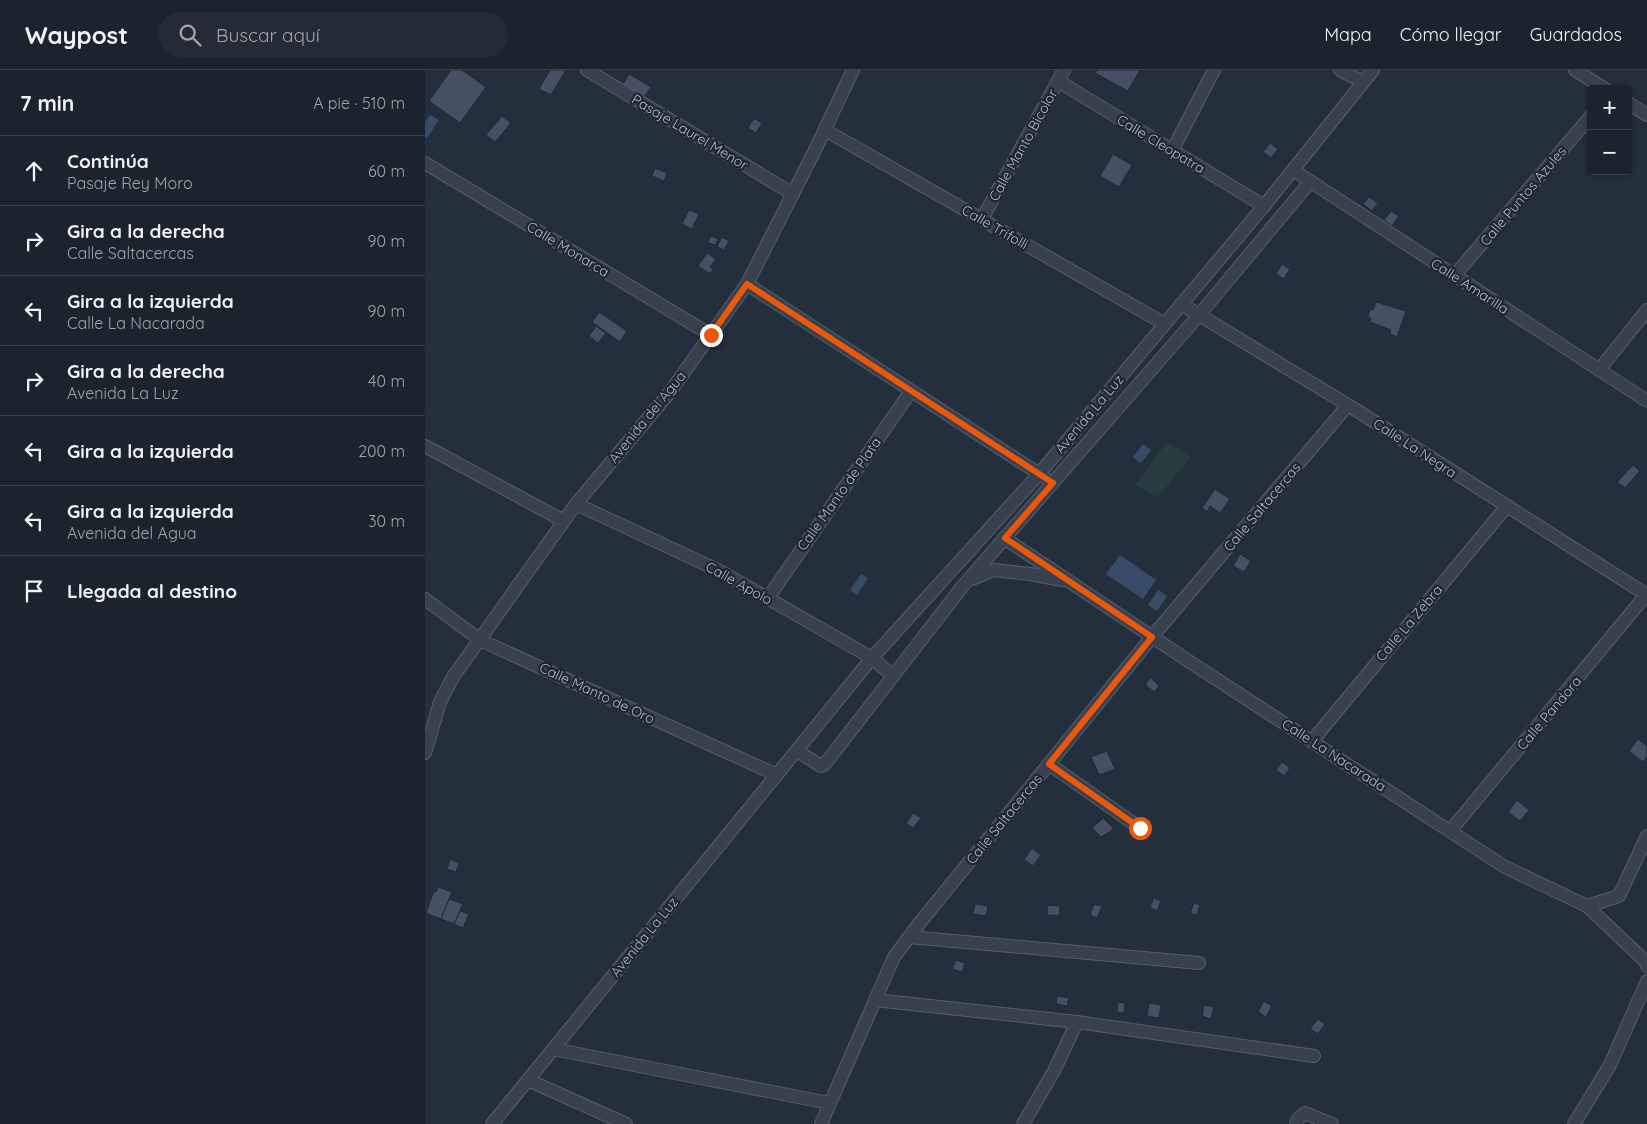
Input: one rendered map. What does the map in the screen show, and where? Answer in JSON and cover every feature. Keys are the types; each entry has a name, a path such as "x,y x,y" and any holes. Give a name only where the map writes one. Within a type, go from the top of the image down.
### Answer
{"street":[{"name":"Pasaje Laurel Menor","path":"587,70 793,194"},
{"name":"Avenida del Agua","path":"425,753 447,689 480,640 576,504 670,392 747,284 825,130 853,70"},
{"path":"1172,151 1214,70"},
{"path":"1340,70 1363,82"},
{"name":"Avenida La Luz","path":"491,1124 873,658 1039,474 1264,206 1373,70"},
{"path":"1575,70 1599,85"},
{"name":"Calle Cleopatra","path":"1061,75 1172,151 1264,206"},
{"name":"Calle Manto Bicolor","path":"982,219 1061,75"},
{"path":"1632,106 1647,115"},
{"name":"Calle Puntos Azules","path":"1455,276 1587,121"},
{"name":"Calle Trifolli","path":"825,130 1165,324"},
{"name":"Calle Monarca","path":"425,163 711,335"},
{"name":"Calle Amarilla","path":"1293,170 1647,401"},
{"name":"Avenida La Luz","path":"797,751 821,766 825,764 965,584 1199,315 1310,182"},
{"path":"747,284 1053,483"},
{"name":"Calle La Negra","path":"1181,304 1348,405 1647,595"},
{"path":"1599,370 1647,310"},
{"name":"Calle Manto de Plata","path":"768,598 911,390"},
{"name":"Calle Saltacercas","path":"821,1124 894,957 917,925 1152,637 1348,405"},
{"path":"425,446 564,521"},
{"name":"Calle Apolo","path":"576,504 720,571 873,658 893,676"},
{"name":"Calle La Zebra","path":"1312,740 1507,506"},
{"name":"Calle La Nacarada","path":"1005,538 1152,637 1451,830 1505,867 1587,906 1646,962 1647,966"},
{"path":"933,592 965,584 994,570 1030,574 1069,582"},
{"name":"Calle Pandora","path":"1451,830 1647,595"},
{"name":"Calle Manto de Oro","path":"425,600 480,640 777,775"},
{"path":"1049,764 1140,828"},
{"path":"1587,906 1619,896 1647,836"},
{"path":"909,937 1199,963"},
{"path":"1574,1124 1610,1064 1647,981"},
{"path":"875,1000 1077,1022 1314,1056"},
{"path":"1023,1124 1054,1072 1077,1022"},
{"path":"553,1049 829,1103"},
{"path":"528,1080 626,1124"},
{"path":"1296,1124 1298,1119 1305,1113 1332,1124"}],"green space":[{"path":"1167,442 1191,457 1158,497 1135,485"}],"water":[{"path":"430,115 439,120 427,138 425,137 425,122"},
{"path":"1143,444 1151,450 1142,462 1138,462 1133,457"},
{"path":"1120,555 1156,580 1143,599 1106,574"},
{"path":"861,574 868,578 857,595 850,590"},
{"path":"1158,590 1167,596 1157,611 1148,605"}],"building":[{"path":"451,70 462,70 486,87 460,123 429,101"},
{"path":"550,70 566,70 551,95 539,89"},
{"path":"1097,70 1140,70 1128,91 1095,73"},
{"path":"629,74 651,87 644,97 623,84"},
{"path":"502,116 511,123 495,142 486,135"},
{"path":"754,118 762,123 756,133 748,128"},
{"path":"1270,143 1278,149 1271,158 1263,152"},
{"path":"1113,154 1132,165 1119,187 1100,176"},
{"path":"655,168 667,173 664,181 652,176"},
{"path":"1369,197 1378,203 1372,211 1363,204"},
{"path":"689,210 699,214 692,229 682,224"},
{"path":"1391,211 1399,216 1392,226 1384,220"},
{"path":"710,236 718,238 716,245 708,243"},
{"path":"722,237 729,241 724,250 717,247"},
{"path":"707,253 716,259 710,267 713,269 710,274 698,266"},
{"path":"1282,264 1290,269 1284,279 1276,274"},
{"path":"1376,302 1406,311 1397,337 1390,334 1391,330 1370,322 1371,318 1368,317 1370,309 1373,310"},
{"path":"599,312 627,331 620,342 592,322"},
{"path":"596,326 606,333 598,343 589,336"},
{"path":"1633,465 1640,471 1625,488 1617,482"},
{"path":"1215,489 1230,499 1220,513 1210,506 1207,512 1202,508"},
{"path":"1240,554 1251,561 1244,572 1233,566"},
{"path":"1151,678 1159,686 1154,692 1145,684"},
{"path":"1638,739 1647,746 1647,757 1643,762 1629,751"},
{"path":"1107,751 1115,769 1099,775 1091,757"},
{"path":"1282,762 1290,768 1284,776 1276,770"},
{"path":"1517,800 1529,810 1520,821 1508,812"},
{"path":"913,813 921,818 913,828 906,823"},
{"path":"1103,818 1114,829 1101,837 1092,828"},
{"path":"1032,848 1041,855 1033,866 1024,860"},
{"path":"450,859 459,863 456,872 447,869"},
{"path":"438,887 452,892 441,919 426,913 434,891 436,892"},
{"path":"1154,898 1161,901 1157,911 1150,907"},
{"path":"449,899 463,904 454,924 441,919"},
{"path":"1194,903 1200,905 1197,915 1190,913"},
{"path":"975,904 988,906 986,916 973,914"},
{"path":"1094,904 1102,906 1097,918 1090,915"},
{"path":"1048,905 1060,906 1059,916 1047,915"},
{"path":"460,911 469,914 463,928 454,924"},
{"path":"956,960 965,963 962,972 952,969"},
{"path":"1057,996 1069,998 1067,1006 1056,1004"},
{"path":"1264,1001 1272,1006 1266,1017 1258,1012"},
{"path":"1118,1002 1125,1003 1124,1013 1117,1012"},
{"path":"1149,1003 1161,1005 1159,1018 1147,1016"},
{"path":"1204,1005 1214,1007 1211,1019 1202,1016"},
{"path":"1318,1019 1325,1024 1318,1034 1310,1029"}],"route":[{"path":"711,335 747,284 1053,483 1005,538 1152,637 1049,764 1140,828"}]}
